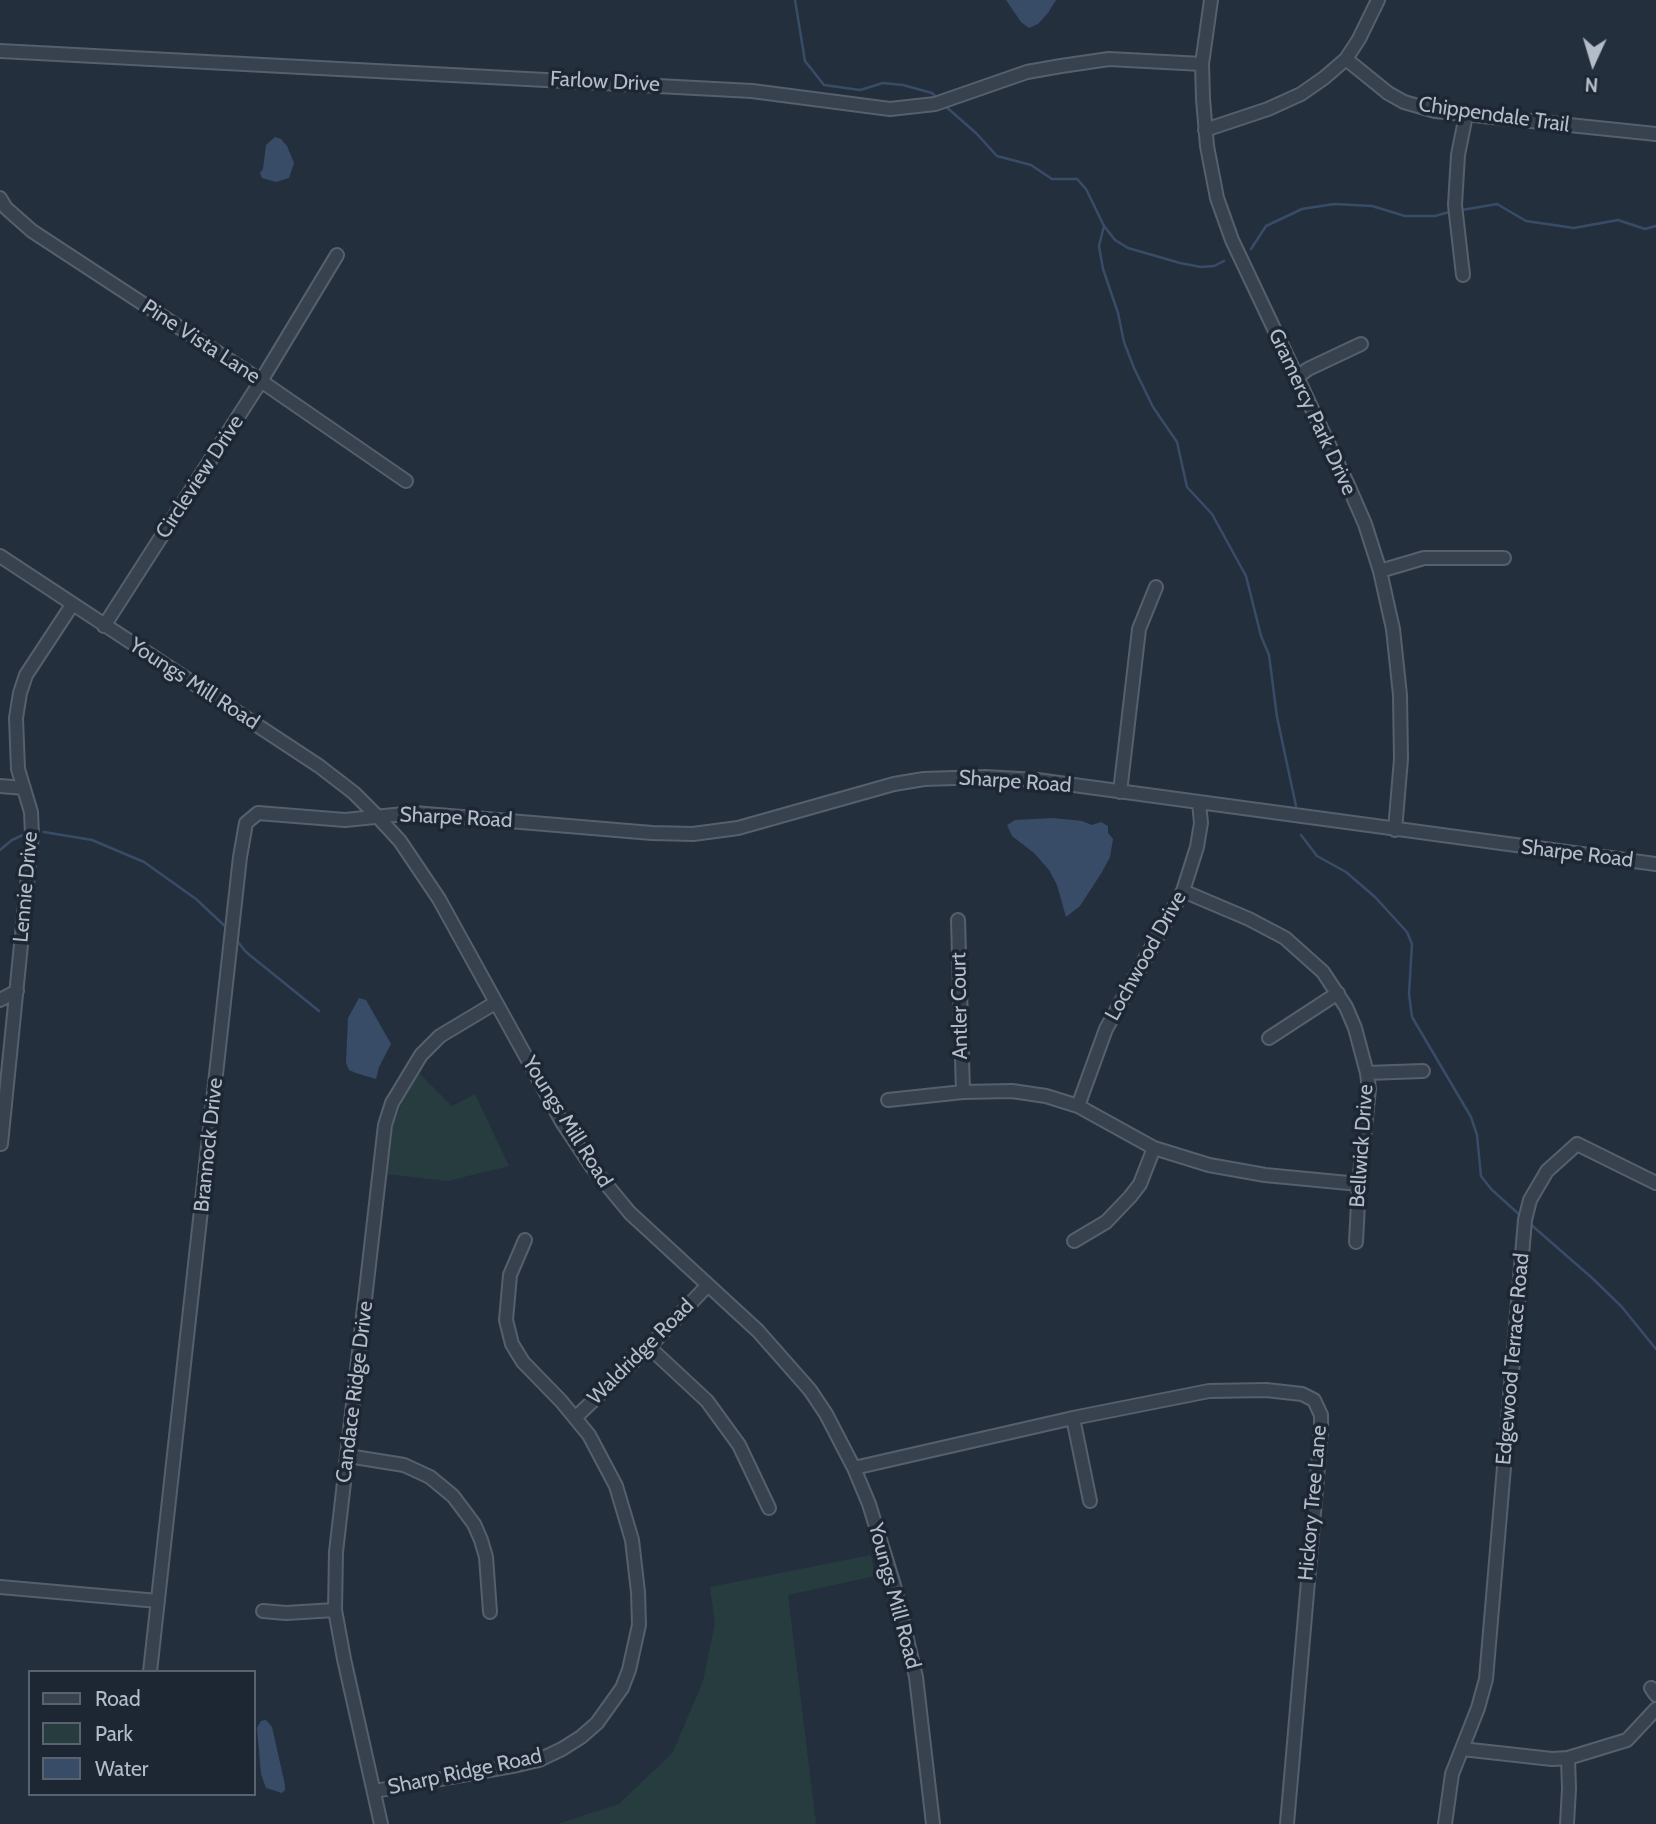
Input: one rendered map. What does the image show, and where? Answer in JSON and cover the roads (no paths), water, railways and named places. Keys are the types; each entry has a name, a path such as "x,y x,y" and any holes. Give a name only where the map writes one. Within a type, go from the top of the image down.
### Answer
{"street":[{"name":"Gramercy Park Drive","path":"1211,0 1202,64 1205,130 1209,164 1229,235 1348,485 1380,571 1393,629 1400,695 1401,759 1395,830"},
{"path":"1205,130 1268,109 1301,94 1324,78 1346,59 1378,0"},
{"name":"Farlow Drive","path":"0,51 740,90 790,94 890,109 935,104 1027,72 1061,66 1109,60 1202,64"},
{"name":"Chippendale Trail","path":"1346,59 1388,93 1405,102 1435,111 1656,134"},
{"path":"1463,275 1455,205 1458,155 1466,115"},
{"name":"Pine Vista Lane","path":"0,198 6,208 32,231 261,381 406,481"},
{"name":"Circleview Drive","path":"104,625 261,381 337,255"},
{"path":"1296,378 1308,369 1361,344"},
{"name":"Youngs Mill Road","path":"0,556 319,766 354,793 377,816 400,841 439,899 562,1122 592,1167 630,1213 758,1332 791,1367 826,1414 869,1504 910,1644 920,1701 933,1824"},
{"path":"1380,571 1424,558 1504,558"},
{"path":"1120,792 1139,629 1156,587"},
{"name":"Lennie Drive","path":"1,1144 33,835 31,812 16,752 16,718 26,675 72,604"},
{"name":"Sharpe Road","path":"377,816 414,813 693,834 738,828 855,793 924,779 985,777 1037,780 1656,864"},
{"path":"0,786 24,788"},
{"name":"Lochwood Drive","path":"1078,1106 1106,1029 1183,891 1201,824 1199,803"},
{"name":"Brannock Drive","path":"150,1670 244,828 251,817 258,813 337,820 377,816"},
{"name":"Bellwick Drive","path":"1183,891 1237,913 1285,938 1323,972 1338,993 1355,1028 1367,1073 1367,1113 1356,1242"},
{"name":"Antler Court","path":"958,920 963,1092"},
{"path":"0,1000 17,991"},
{"path":"1269,1038 1338,993"},
{"name":"Candace Ridge Drive","path":"382,1824 335,1610 336,1552 385,1125 392,1103 421,1055 440,1036 495,1003"},
{"path":"1367,1073 1423,1071"},
{"path":"888,1100 963,1092 1012,1091 1046,1096 1078,1106 1154,1148 1232,1170 1359,1184"},
{"name":"Edgewood Terrace Road","path":"1462,1749 1486,1679 1525,1220 1530,1200 1547,1171 1577,1144 1656,1183"},
{"path":"1074,1241 1106,1222 1130,1197 1140,1184 1154,1148"},
{"name":"Sharp Ridge Road","path":"375,1791 539,1760 581,1737 597,1723 622,1688 629,1671 639,1625 638,1592 632,1540 616,1486 589,1435 523,1362 512,1344 506,1320 510,1275 525,1240"},
{"name":"Waldridge Road","path":"575,1418 649,1348 707,1286"},
{"path":"649,1348 707,1401 740,1445 769,1508"},
{"name":"Hickory Tree Lane","path":"854,1468 1073,1418 1209,1391 1302,1394 1314,1400 1321,1415 1321,1432 1287,1824"},
{"path":"1073,1418 1090,1501"},
{"path":"348,1456 404,1465 430,1477 453,1496 474,1524 481,1541 486,1557 490,1612"},
{"path":"0,1587 158,1601"},
{"path":"263,1611 286,1613 335,1610"},
{"path":"1445,1824 1452,1774 1462,1749 1552,1759 1568,1758 1627,1740 1656,1709"},
{"path":"1567,1824 1568,1758"}],"water":[{"path":"1006,0 1056,0 1038,24 1029,28 1021,22"},
{"path":"275,137 287,146 294,163 289,178 276,182 262,178 260,173 266,145"},
{"path":"1053,818 1082,821 1092,825 1101,822 1108,826 1108,833 1113,839 1110,857 1102,872 1080,906 1066,917 1057,885 1049,870 1034,853 1012,836 1007,825 1015,820"},
{"path":"359,998 366,1000 391,1044 376,1079 349,1070 346,1063 348,1018"},
{"path":"266,1720 272,1727 285,1785 282,1793 266,1788 261,1774 257,1728 261,1721"}],"waterway":[{"path":"795,0 805,61 824,85 860,90 883,83 903,85 932,93 937,98"},
{"path":"944,105 997,156 1031,165 1052,179 1077,179 1086,189 1104,226 1115,240 1128,248 1201,267 1214,266 1224,261"},
{"path":"1251,249 1266,226 1302,209 1334,204 1372,206 1405,216 1435,216 1449,212"},
{"path":"1462,210 1497,204 1526,221 1574,228 1618,220 1645,229 1656,226"},
{"path":"1104,226 1099,246 1103,269 1134,368 1153,407 1177,442 1187,487 1212,514 1246,576 1261,636 1269,655 1277,717 1296,806"},
{"path":"44,832 92,840 144,862 196,899 228,929"},
{"path":"0,850 23,835"},
{"path":"1301,835 1317,856 1346,872 1375,897 1407,932 1412,944 1409,994 1412,1017 1471,1117 1477,1135 1481,1176 1491,1189 1522,1217"},
{"path":"238,942 246,952 319,1011"},
{"path":"1529,1223 1621,1306 1656,1349"}]}
